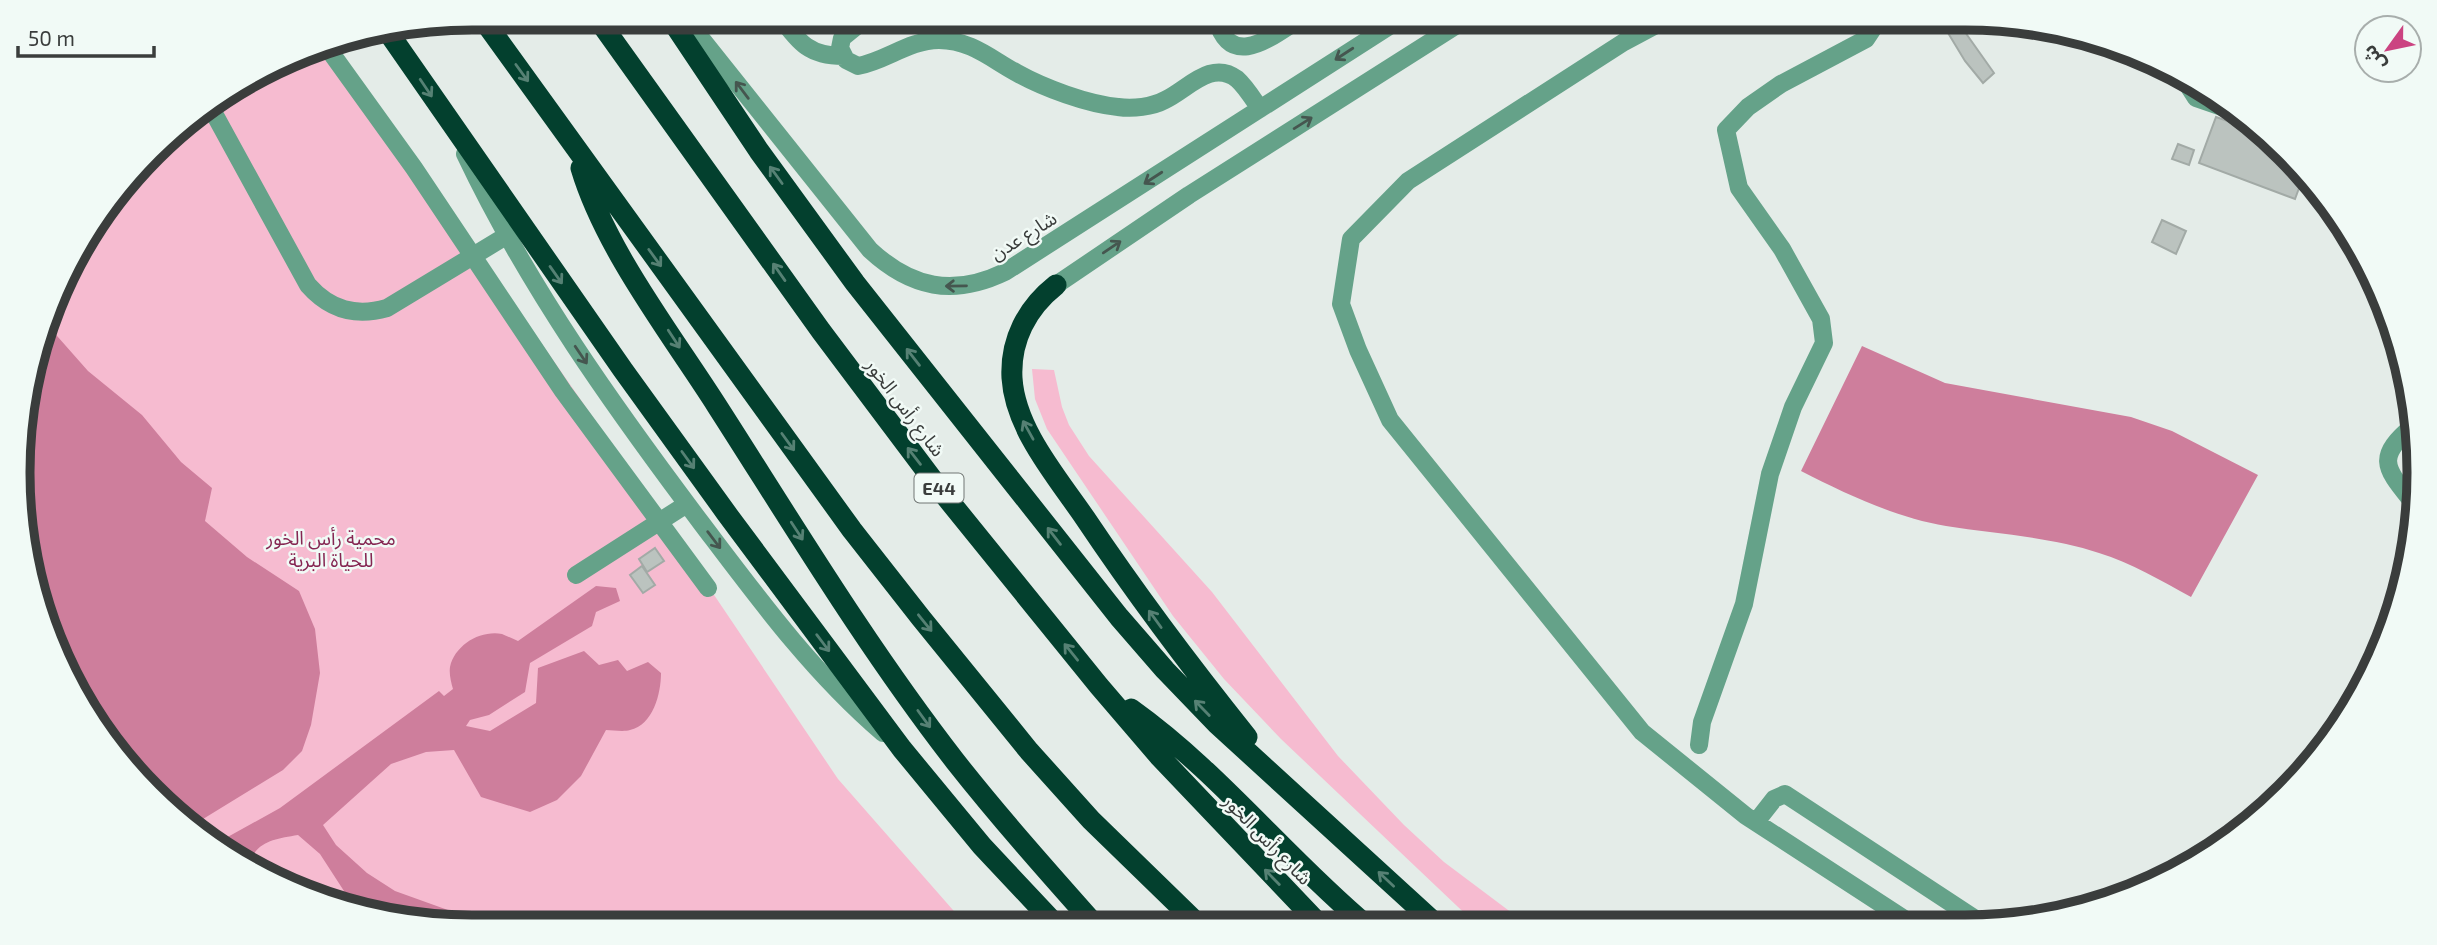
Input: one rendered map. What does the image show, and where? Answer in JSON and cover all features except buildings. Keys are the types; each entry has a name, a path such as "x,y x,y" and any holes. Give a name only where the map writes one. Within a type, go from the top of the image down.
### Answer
{"highway":[{"path":"491,30 852,530 929,628 1029,751 1091,820 1189,915"},
{"name":"شارع رأس الخور","path":"606,30 881,413 1099,686 1212,814 1310,915"},
{"path":"678,30 759,150 855,283 1072,558 1165,670 1217,724 1426,915"},
{"path":"392,37 703,481 902,749 982,846 1046,915"},
{"path":"576,149 594,203 617,249 843,602 955,761 1019,840 1086,915"},
{"path":"1056,285 1031,309 1018,333 1014,348 1012,380 1023,421 1061,483 1144,605 1202,682 1289,787"},
{"path":"1099,686 1169,739 1355,915"}],"street":[{"name":"شارع عدن","path":"695,30 870,250 903,275 935,286 968,286 1005,272 1383,30"},
{"path":"791,30 801,43 814,52 843,56"},
{"path":"852,30 842,38 840,48 843,56 858,66 923,42 954,41 984,52 1016,73 1049,88 1118,107 1134,108 1165,101 1201,78 1217,72 1235,78 1260,108"},
{"path":"1221,30 1236,45 1244,47 1261,44 1283,30"},
{"path":"1056,285 1189,195 1449,30"},
{"path":"1646,30 1408,181 1351,239 1340,304 1390,420 1642,732 1755,822 1898,915"},
{"path":"1699,745 1702,722 1744,604 1770,474 1793,407 1824,343 1821,319 1782,249 1739,188 1726,130 1748,107 1781,84 1866,39 1872,30"},
{"path":"331,53 407,158 557,382 708,588"},
{"path":"214,113 308,285 333,306 365,313 387,308 506,236"},
{"path":"451,125 506,236 560,324 625,419 780,627 845,699 902,749"},
{"path":"2405,433 2391,449 2388,465 2393,480 2406,495"},
{"path":"576,575 687,504"},
{"path":"1755,822 1774,799 1785,794 1969,915"}],"green space":[{"name":"محمية رأس الخور للحياة البرية","path":"338,51 640,485 838,779 957,915 472,915 415,911 358,900 303,882 251,856 203,824 159,786 121,742 89,694 53,615 38,559 34,530 31,444 38,386 45,358 63,303 75,277 121,203 159,159 227,104 277,75"},
{"path":"1032,369 1054,370 1069,425 1089,456 1212,592 1338,756 1404,825 1444,862 1515,915 1466,915 1281,739 1224,679 1173,616 1047,429 1035,399"}],"shaded area":[{"path":"53,331 88,371 142,415 181,462 212,488 205,521 247,557 299,591 315,629 320,673 311,725 302,751 283,770 200,821 159,786 121,742 75,668 53,615 45,587 38,559 31,501 34,415 38,386"},
{"path":"1862,346 1945,383 2131,417 2172,431 2258,475 2191,597 2135,567 2081,548 1946,526 1890,511 1801,471"},
{"path":"596,586 616,588 620,601 596,612 592,626 530,663 525,692 489,715 470,720 466,726 490,731 536,703 538,668 584,651 599,665 618,660 627,671 648,662 661,673 654,708 645,722 638,727 621,731 606,730 581,776 557,800 530,812 481,797 454,750 426,752 391,764 323,825 336,845 367,873 395,891 461,915 386,907 348,897 320,854 298,835 263,845 252,857 224,839 280,808 439,691 444,696 453,689 450,667 457,652 470,641 494,633 518,641"}]}
